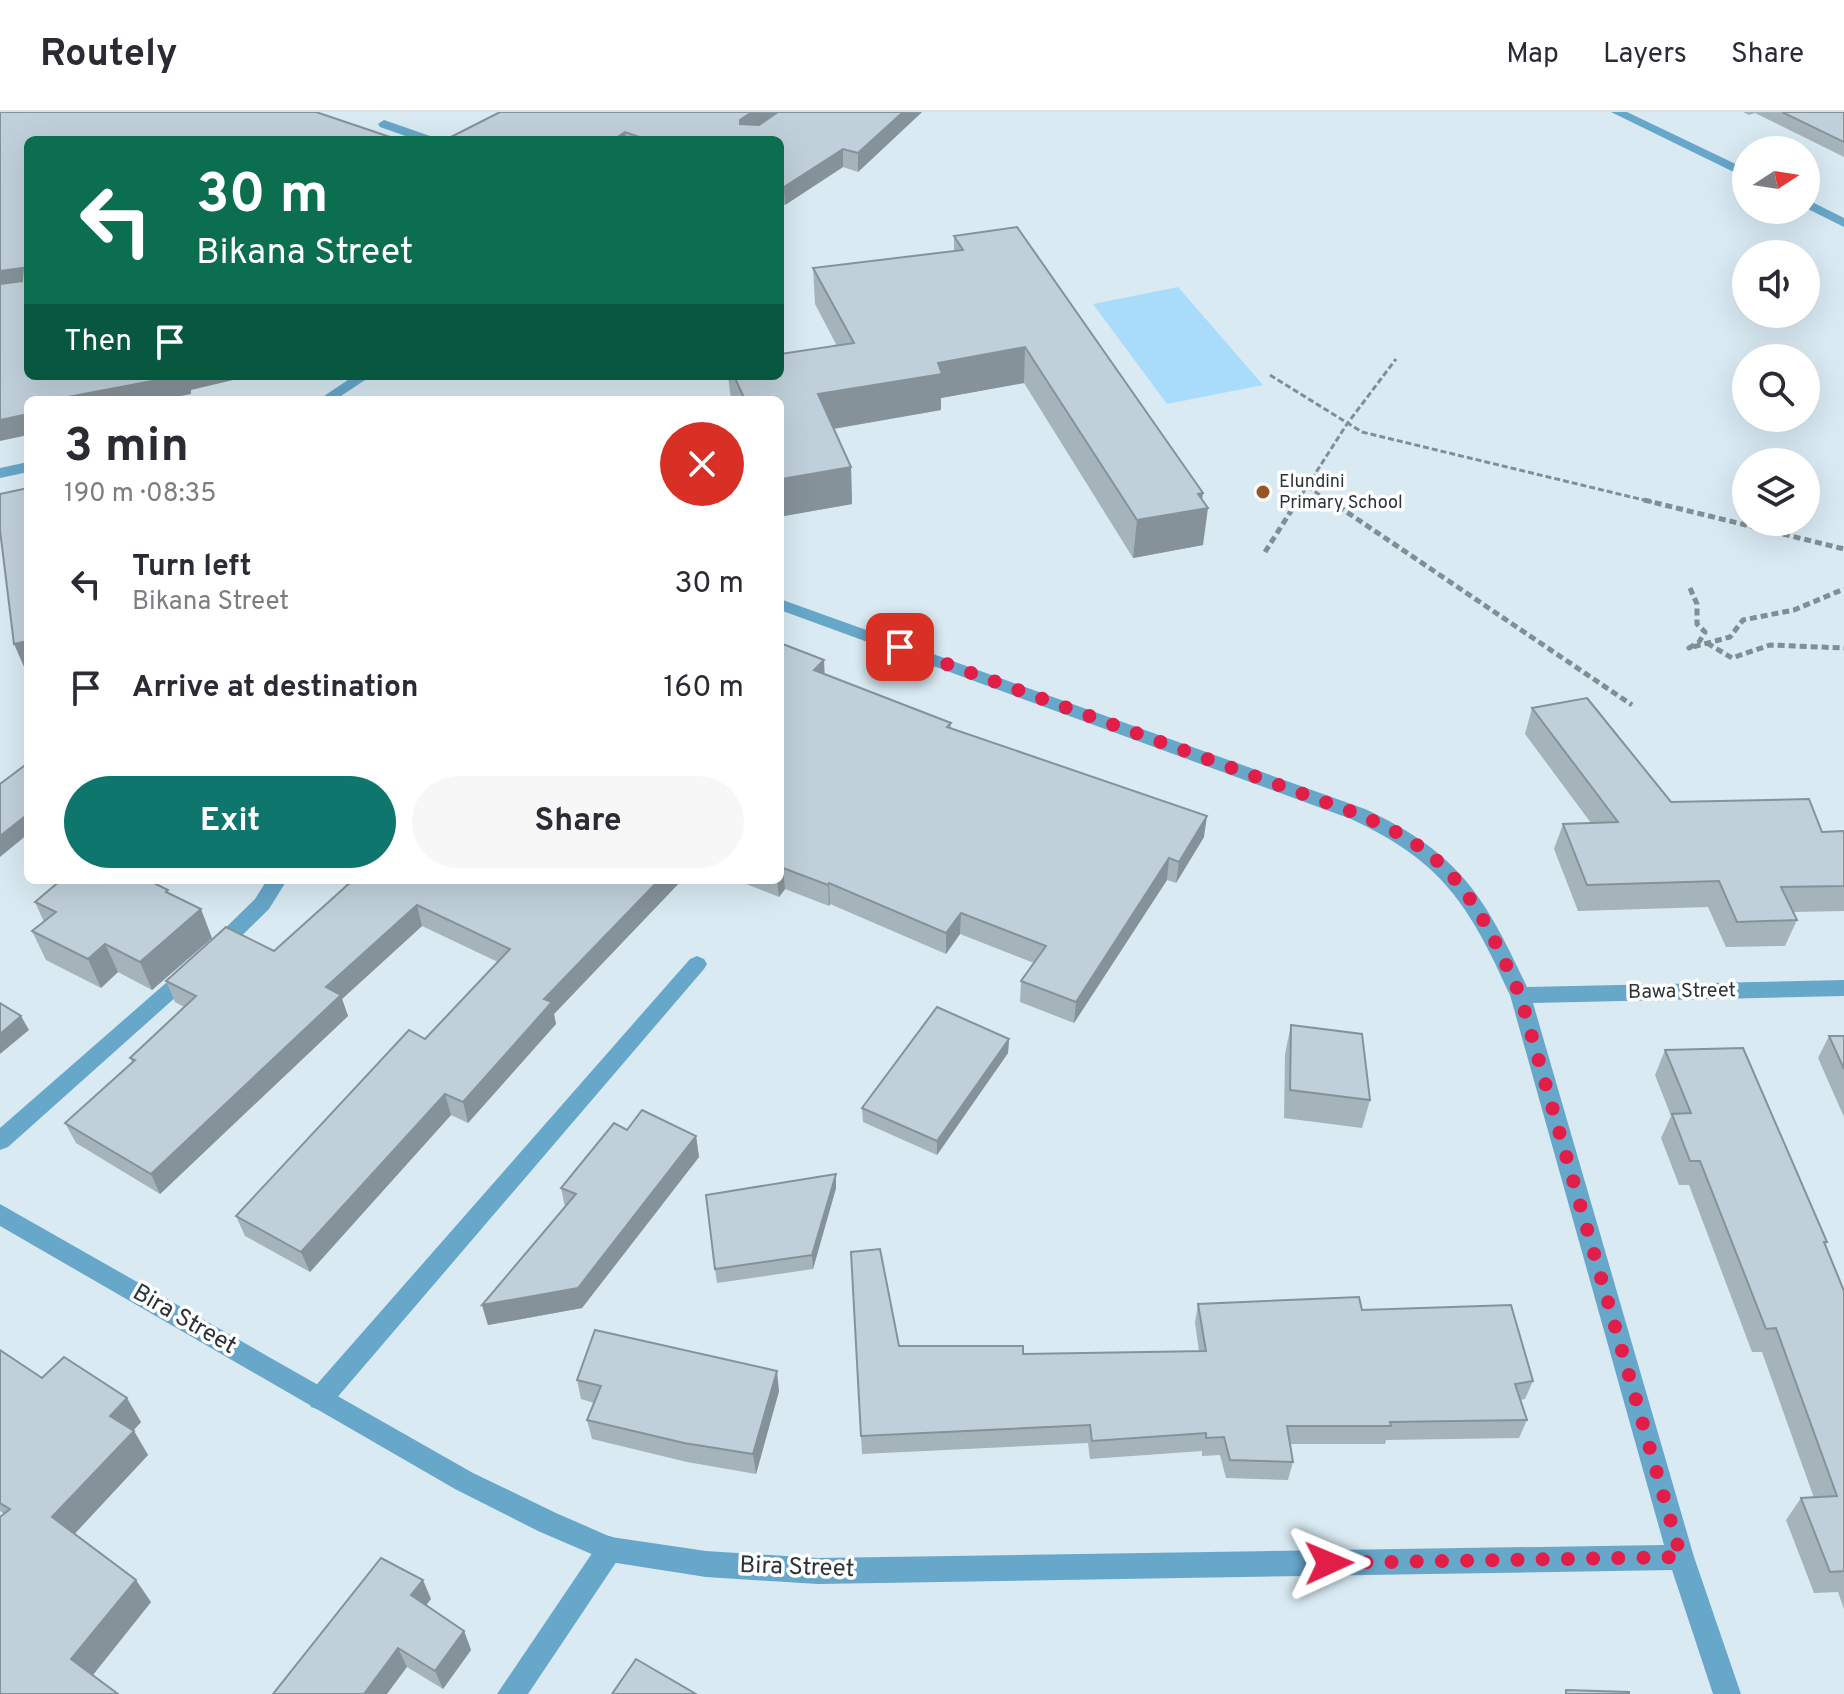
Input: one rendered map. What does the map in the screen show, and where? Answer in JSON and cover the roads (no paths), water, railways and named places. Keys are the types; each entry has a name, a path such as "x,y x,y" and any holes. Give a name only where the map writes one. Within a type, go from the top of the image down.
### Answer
{"street":[{"path":"1617,112 1732,167"},
{"path":"384,124 418,136"},
{"path":"1820,210 1844,223"},
{"path":"332,396 358,380"},
{"path":"0,473 24,468"},
{"path":"784,605 1358,814 1415,843 1458,881 1490,930 1520,995 1681,1557 1727,1694"},
{"path":"0,1141 237,931 274,884"},
{"path":"320,1399 697,964"},
{"name":"Bawa Street","path":"1520,995 1844,988"},
{"name":"Bira Street","path":"0,1214 464,1481 610,1549 706,1564 818,1571 1681,1557"},
{"path":"511,1694 610,1549"}],"place":[{"name":"Elundini Primary School","path":"1263,492"}]}
